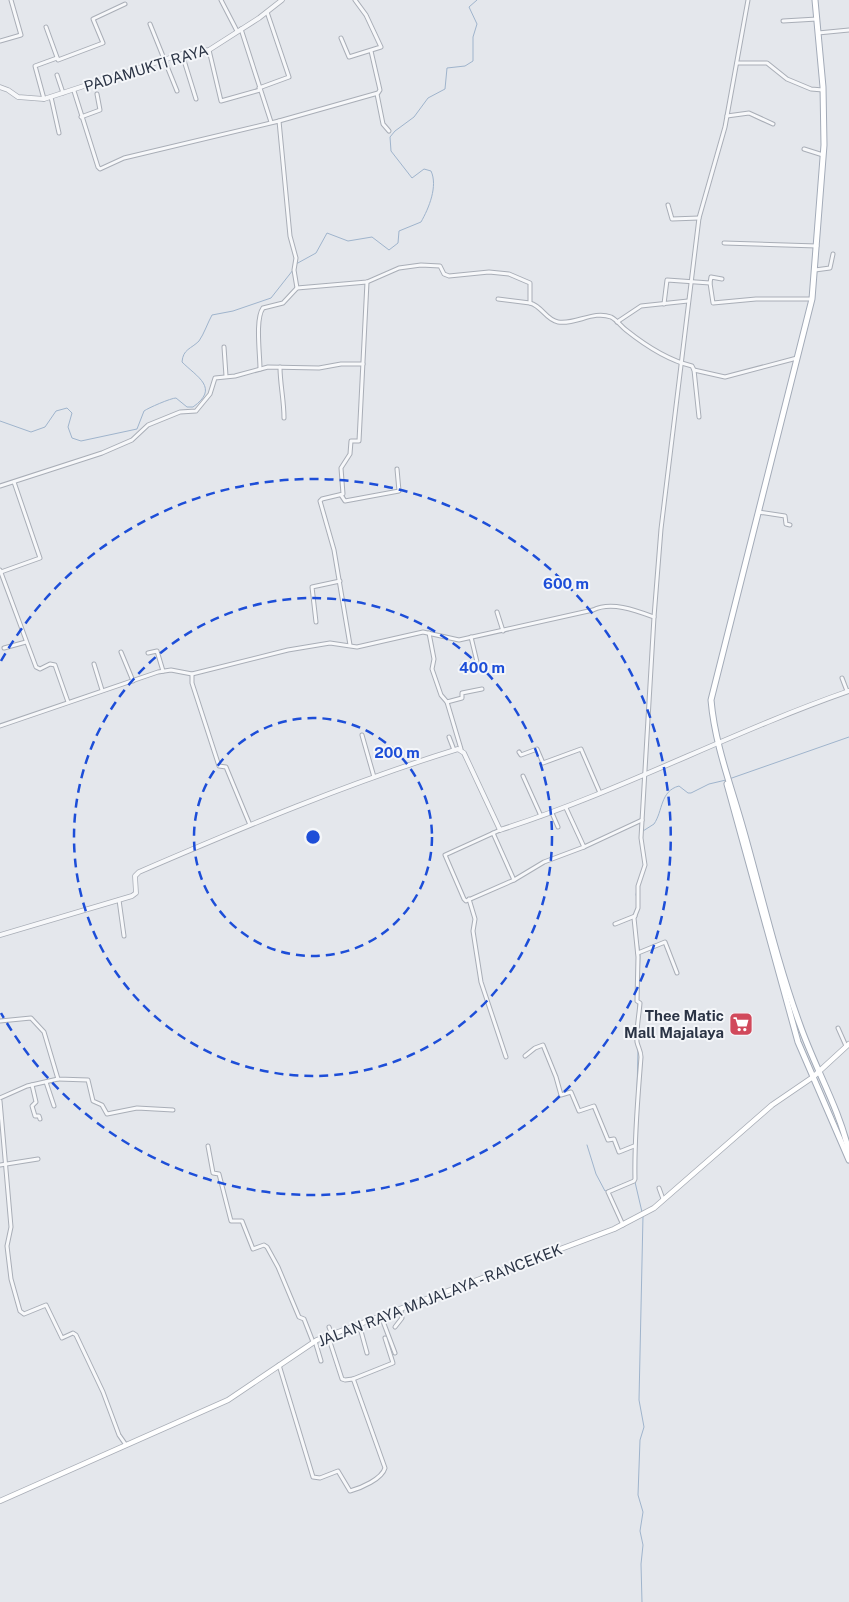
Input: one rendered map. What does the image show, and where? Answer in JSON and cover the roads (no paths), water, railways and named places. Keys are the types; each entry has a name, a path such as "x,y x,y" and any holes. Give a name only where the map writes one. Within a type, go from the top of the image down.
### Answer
{"main road":[{"path":"815,0 824,90 823,155 812,299 712,692 717,743 790,1017 813,1077 849,1160"},
{"path":"725,771 735,799 785,979 818,1072 835,1108 849,1152"},
{"name":"JALAN RAYA MAJALAYA - RANCEKEK","path":"0,1501 228,1400 314,1342 624,1225 646,1213 772,1105 813,1077 848,1046"}],"street":[{"path":"0,41 21,35 11,0"},
{"path":"221,0 239,30 271,122"},
{"name":"PADAMUKTI RAYA","path":"0,87 18,97 44,99 164,61 209,50 268,14 282,0"},
{"path":"341,38 348,57 371,51 381,46 366,15 355,0"},
{"path":"624,1225 608,1192 634,1181 634,1146 638,1129 638,1069 641,1056 637,1042 640,1004 637,1001 638,952 635,916 638,908 638,886 645,865 641,838 661,529 688,301 700,218 727,116 748,0"},
{"path":"44,99 34,66 57,58 58,60 103,43 93,19 125,4"},
{"path":"209,50 221,101 260,89 289,77 268,14"},
{"path":"783,21 817,19"},
{"path":"150,24 177,91"},
{"path":"46,27 57,58"},
{"path":"818,33 849,30"},
{"path":"371,51 380,90 377,94 383,124 389,131"},
{"path":"182,57 196,99"},
{"path":"737,63 768,63 787,79 811,89 824,90"},
{"path":"58,75 63,94"},
{"path":"74,90 81,117 98,168 100,169 124,158 279,121 377,94"},
{"path":"81,117 100,110 97,94"},
{"path":"51,97 59,133"},
{"path":"727,116 749,113 773,124"},
{"path":"279,121 290,236 296,258 294,270 297,288"},
{"path":"804,149 823,155"},
{"path":"668,205 672,220 700,218"},
{"path":"724,243 817,246"},
{"path":"815,270 830,268 833,254"},
{"path":"260,368 259,326 261,310 286,301 290,293 297,288 367,282 392,270 421,265 440,266 444,274 449,276 504,272 530,283 530,303"},
{"path":"722,279 711,277 710,284 713,303 756,299 812,299"},
{"path":"664,304 666,281 691,281 710,284"},
{"path":"350,645 340,581 320,504 322,499 341,495 344,492 341,468 350,454 350,441 360,440 367,282"},
{"path":"498,299 530,303 539,307 548,317 557,322 597,316 611,317 654,350 681,364 692,366 699,417"},
{"path":"617,322 641,306 688,301"},
{"path":"224,347 226,376"},
{"path":"694,370 725,377 798,358"},
{"path":"0,486 102,453 132,440 148,425 180,412 196,411 210,394 215,378 260,368 319,368 338,364 363,364"},
{"path":"280,367 280,386 284,393 284,418"},
{"path":"341,495 345,501 399,491 397,469"},
{"path":"14,482 40,558 0,571 37,668 52,664 56,666 68,702"},
{"path":"758,512 785,516 786,524 790,525"},
{"path":"316,622 312,587 340,581"},
{"path":"0,726 163,671 174,670 192,674 288,650 330,643 357,647 402,636 429,633 453,639 471,637 593,610 602,605 610,605 654,617"},
{"path":"498,612 503,631"},
{"path":"429,633 434,659 432,669 441,695 447,702 462,750 500,830"},
{"path":"462,666 477,662 471,637"},
{"path":"4,648 26,642"},
{"path":"148,653 157,651 163,671"},
{"path":"122,652 132,681"},
{"path":"94,664 102,690"},
{"path":"192,674 198,700 219,766 226,767 250,826"},
{"path":"642,820 584,847 544,862 514,880 469,900 461,898 444,855 500,830 566,808 717,743 848,691 842,678"},
{"path":"447,702 462,698 462,694 482,689"},
{"path":"362,735 374,778"},
{"path":"449,737 454,750"},
{"path":"0,936 107,906 135,894 137,873 250,826 374,778 454,750 462,750"},
{"path":"519,752 521,755 537,750 543,763 581,750 600,793"},
{"path":"523,776 541,817"},
{"path":"566,808 584,847"},
{"path":"552,813 558,827"},
{"path":"493,833 514,880"},
{"path":"119,900 124,936"},
{"path":"469,900 475,919 473,931 481,982 506,1057"},
{"path":"615,924 635,916"},
{"path":"638,952 664,942 677,973"},
{"path":"0,1021 30,1017 44,1032 58,1079"},
{"path":"838,1028 848,1046"},
{"path":"525,1056 535,1048 543,1045 556,1077 560,1095 571,1092 579,1111 594,1106 608,1140 614,1139 619,1152 634,1146"},
{"path":"126,1445 119,1435 103,1392 75,1333 62,1338 46,1305 24,1314 20,1311 11,1279 8,1246 11,1227 0,1100 32,1085 58,1079 88,1080 92,1100 102,1105 107,1114 137,1108 173,1110"},
{"path":"46,1082 54,1106"},
{"path":"32,1085 36,1102 32,1106 35,1116 39,1116 40,1119"},
{"path":"208,1146 212,1174 220,1174 231,1221 242,1221 253,1249 264,1245 267,1247 278,1267 299,1317 304,1319 321,1361"},
{"path":"0,1165 38,1159"},
{"path":"659,1188 663,1199"},
{"path":"395,1327 402,1318 401,1310"},
{"path":"381,1316 395,1352"},
{"path":"358,1324 367,1353"},
{"path":"329,1327 342,1378 345,1380 353,1379 393,1363 385,1338"},
{"path":"279,1366 312,1475 317,1478 338,1471 350,1491 379,1477 385,1468 353,1379"}],"waterway":[{"path":"296,264 316,253 327,233 348,241 372,237 389,250 398,243 399,231 421,222 430,204 433,190 434,183 431,171 424,169 412,178 391,151 390,137 414,117 428,98 445,89 447,68 465,66 473,61 473,37 477,24 469,7 477,0"},
{"path":"0,421 31,432 45,427 56,411 67,408 72,413 68,427 72,438 81,441 137,429 144,411 169,400 176,398 187,407 193,407 205,394 205,388 199,378 182,362 184,354 203,335 212,315 233,311 271,298 293,270"},
{"path":"729,779 849,737"},
{"path":"643,831 654,824 668,792 679,786 688,793 691,793 709,784 726,780"},
{"path":"640,841 641,849"},
{"path":"636,895 639,879"},
{"path":"638,941 640,955 639,982"},
{"path":"638,1003 638,1012"},
{"path":"637,1093 638,1050"},
{"path":"587,1145 596,1174 605,1191 623,1184"},
{"path":"635,1182 642,1212"},
{"path":"642,1602 641,1564 643,1545 640,1531 643,1512 638,1495 640,1440 644,1427 639,1400 643,1216"}],"place":[{"name":"Thee Matic Mall Majalaya","path":"741,1024"}]}
